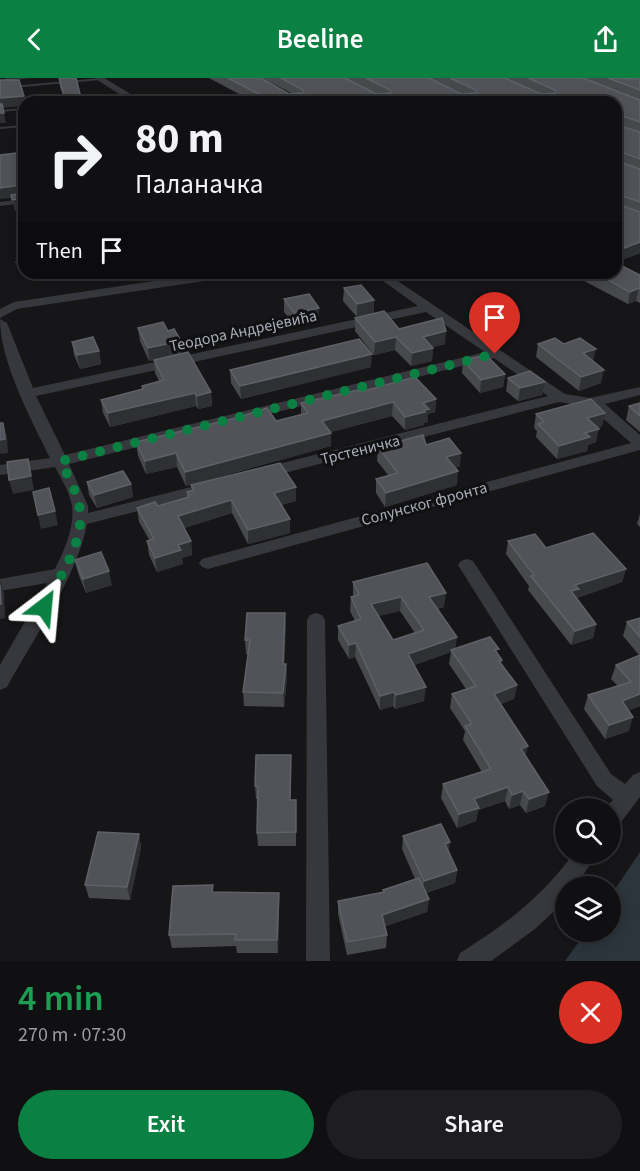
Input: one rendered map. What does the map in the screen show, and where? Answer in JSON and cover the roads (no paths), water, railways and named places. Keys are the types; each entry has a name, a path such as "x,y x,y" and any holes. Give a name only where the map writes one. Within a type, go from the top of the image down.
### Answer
{"street":[{"path":"101,80 115,96"},
{"path":"101,80 129,96"},
{"path":"0,314 14,306 192,279"},
{"path":"387,279 560,398"},
{"name":"Теодора Андрејевића","path":"28,393 430,307"},
{"path":"0,323 36,414 61,461 80,506 73,550 0,682"},
{"path":"0,470 61,461 495,354"},
{"name":"Трстеничка","path":"247,478 560,398 577,403 595,403 640,391"},
{"path":"595,403 640,444"},
{"name":"Солунског фронта","path":"207,562 640,444"},
{"path":"79,521 225,483"},
{"path":"467,564 604,780 626,798"},
{"path":"0,585 61,574"},
{"path":"316,620 318,961"},
{"path":"621,805 640,781"},
{"path":"469,961 500,942 532,917 560,890 579,864"}],"lane":[{"path":"0,88 101,80"},
{"path":"0,111 18,110"},
{"path":"0,128 18,126"},
{"path":"0,204 18,202"}]}
